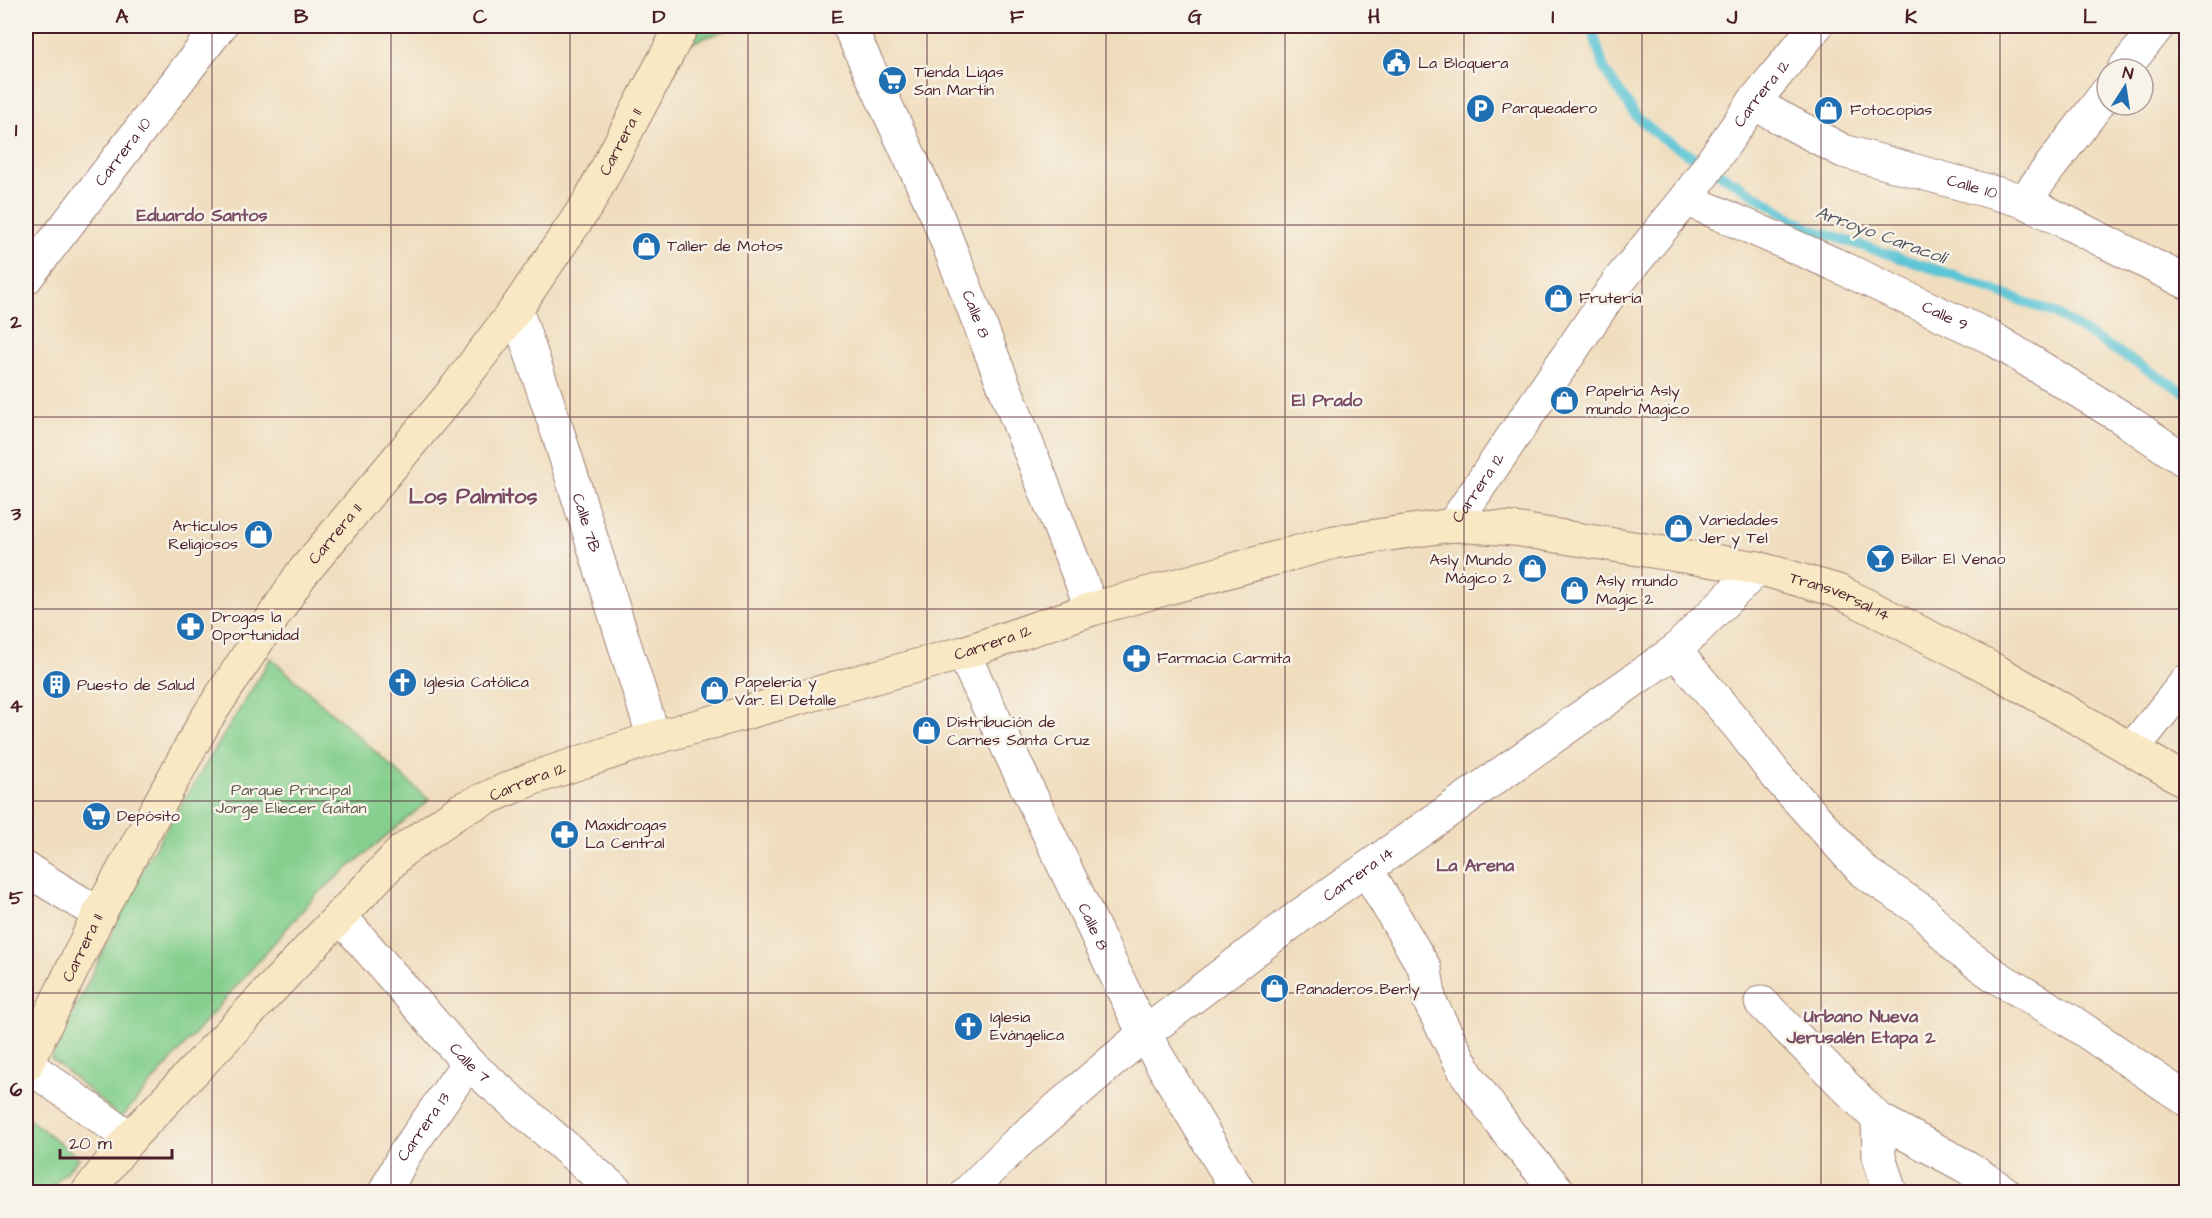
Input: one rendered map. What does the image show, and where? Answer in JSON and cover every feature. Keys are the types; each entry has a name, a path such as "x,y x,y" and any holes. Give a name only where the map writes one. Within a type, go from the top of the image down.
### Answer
{"street":[{"name":"Carrera 10","path":"26,278 220,26"},
{"name":"Carrera 11","path":"26,1065 99,914 205,721 300,576 449,397 516,309 589,202 682,26"},
{"name":"Calle 8","path":"849,26 936,213 1092,609"},
{"name":"Carrera 12","path":"88,1192 130,1138 402,851 462,809 531,779 654,738 963,653 1092,609 1334,542 1453,525 1618,282 1686,198 1753,104 1816,26"},
{"path":"2133,57 2158,26"},
{"name":"Calle 10","path":"1753,104 1843,151 2024,201 2187,282"},
{"path":"2024,201 2095,108"},
{"name":"Calle 9","path":"1686,198 1990,337 2121,417 2187,461"},
{"name":"Calle 7B","path":"516,309 558,433 654,738"},
{"name":"Transversal 14","path":"1453,525 1514,529 1758,568 1838,591 1996,671 2187,781"},
{"name":"Carrera 14","path":"968,1192 1016,1144 1144,1034 1305,912 1675,651 1758,568"},
{"path":"1675,651 1733,719 1775,774 1864,872 1924,912 1958,949 1997,977 2069,1020 2187,1099"},
{"name":"Calle 8","path":"963,653 1144,1034 1239,1192"},
{"path":"2133,748 2187,682"},
{"path":"26,869 99,914"},
{"path":"1367,870 1425,969 1430,1002 1466,1073 1509,1134 1559,1192"},
{"name":"Calle 7","path":"340,916 468,1063 617,1192"},
{"path":"1761,1002 1878,1119 1967,1167 2004,1192"},
{"name":"Carrera 13","path":"385,1192 404,1155 468,1063"},
{"path":"26,1065 130,1138"},
{"path":"1878,1119 1879,1157 1890,1192"}],"green space":[{"path":"690,26 737,26 680,47"},
{"name":"Parque Principal Jorge Eliecer Gaitan","path":"271,658 429,800 315,896 121,1118 51,1058 149,857"},
{"path":"29,1119 79,1158 47,1192 26,1192 26,1125"}],"waterway":[{"name":"Arroyo Caracolí","path":"1591,26 1604,69 1636,116 1659,136 1810,229 1950,274 2054,313 2186,393"}],"place":[{"name":"La Bloquera","path":"1397,63"},
{"name":"Tienda Ligas San Martín","path":"893,81"},
{"name":"Parqueadero","path":"1481,108"},
{"name":"Fotocopias","path":"1829,110"},
{"name":"Taller de Motos","path":"646,246"},
{"name":"Frutería","path":"1558,298"},
{"name":"Papelria Asly mundo Magico","path":"1565,400"},
{"name":"Variedades Jer y Tel","path":"1678,529"},
{"name":"Artículos Religiosos","path":"259,535"},
{"name":"Billar El Venao","path":"1880,559"},
{"name":"Asly Mundo Mágico 2","path":"1533,569"},
{"name":"Asly mundo Magic 2","path":"1575,590"},
{"name":"Drogas la Oportunidad","path":"191,626"},
{"name":"Farmacia Carmita","path":"1136,658"},
{"name":"Iglesia Católica","path":"403,682"},
{"name":"Puesto de Salud","path":"56,685"},
{"name":"Papelería y Var. El Detalle","path":"714,691"},
{"name":"Distribución de Carnes Santa Cruz","path":"926,731"},
{"name":"Depósito","path":"96,816"},
{"name":"Maxidrogas La Central","path":"564,834"},
{"name":"Panaderos Berly","path":"1275,989"},
{"name":"Iglesia Evángelica","path":"969,1026"}],"district":[{"name":"Eduardo Santos","path":"202,215"},
{"name":"El Prado","path":"1327,400"},
{"name":"Los Palmitos","path":"473,496"},
{"name":"La Arena","path":"1475,865"},
{"name":"Urbano Nueva Jerusalén Etapa 2","path":"1861,1026"}]}
